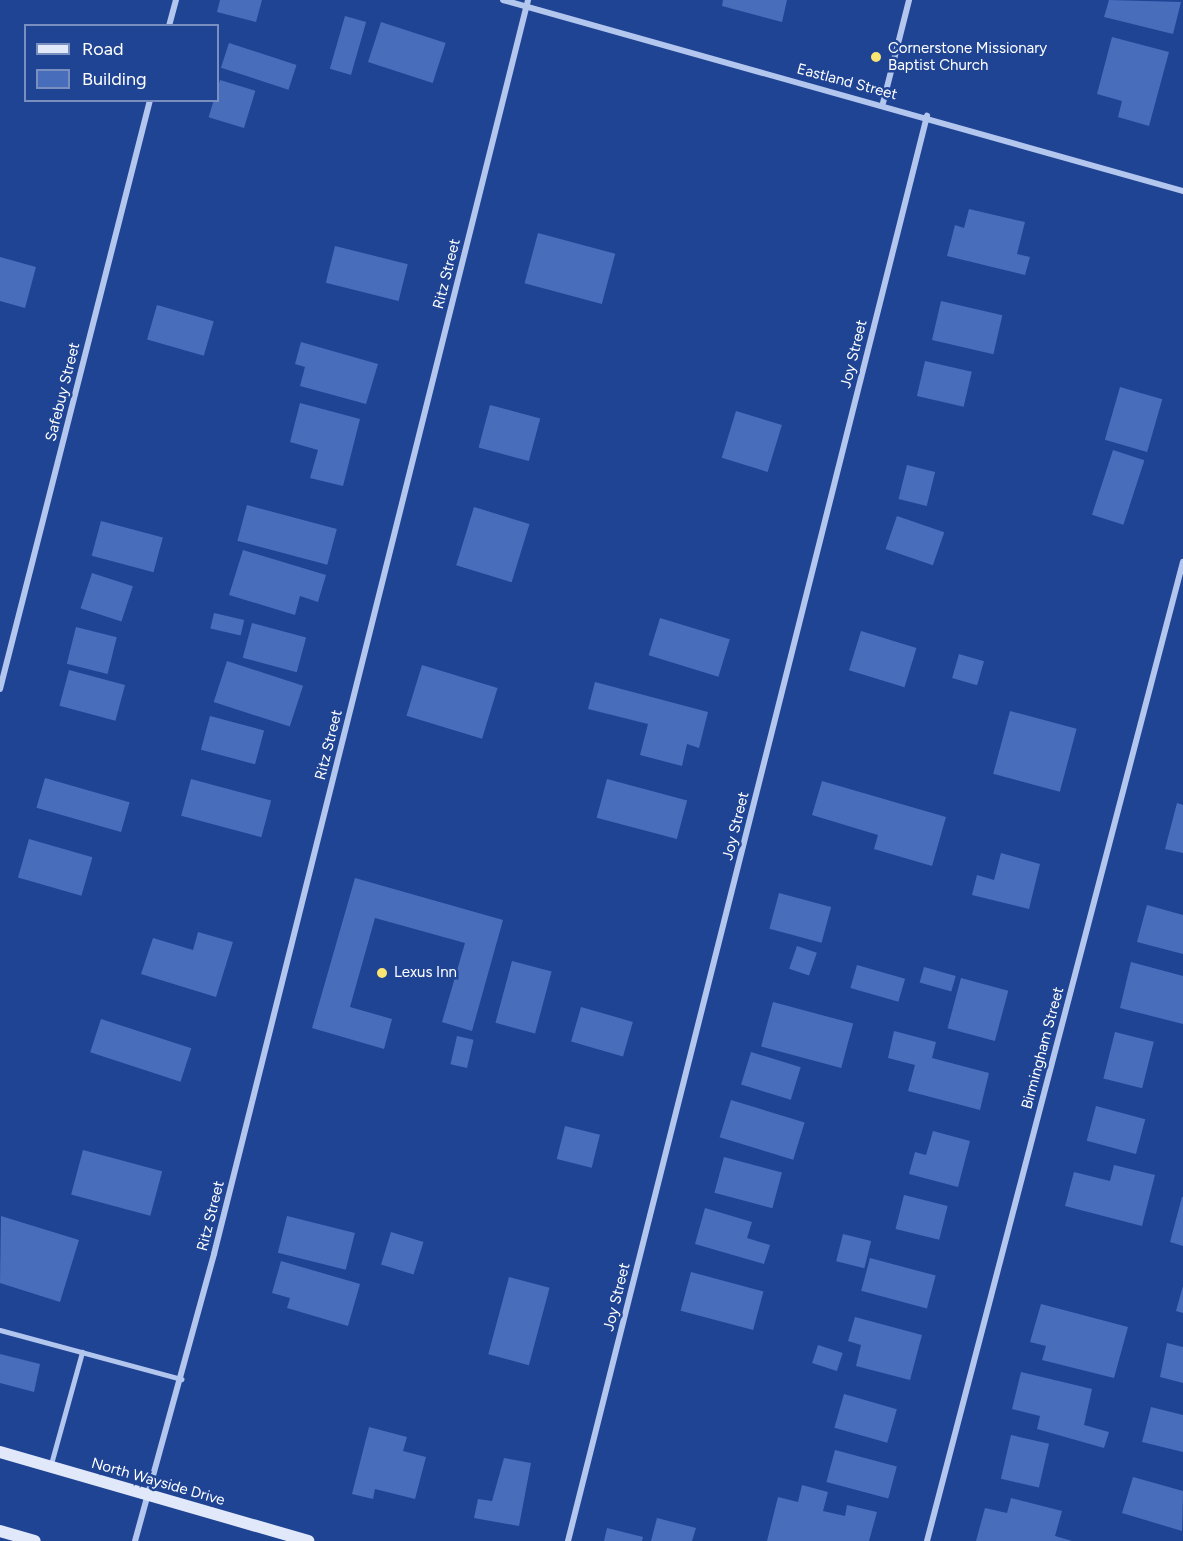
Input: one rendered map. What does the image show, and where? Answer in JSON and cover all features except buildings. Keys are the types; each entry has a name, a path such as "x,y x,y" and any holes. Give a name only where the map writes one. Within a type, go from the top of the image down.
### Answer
{"main road":[{"name":"North Wayside Drive","path":"0,1452 308,1541"},
{"path":"0,1531 35,1541"}],"street":[{"path":"170,24 176,0"},
{"name":"Eastland Street","path":"503,0 527,3 883,103 1183,191"},
{"path":"883,103 909,0"},
{"name":"Ritz Street","path":"135,1541 181,1379 527,3"},
{"name":"Safebuy Street","path":"0,689 149,102"},
{"name":"Joy Street","path":"568,1541 927,116"},
{"name":"Birmingham Street","path":"927,1541 1183,562"}],"lane":[{"path":"0,1330 181,1379"},
{"path":"50,1466 82,1352"}],"place":[{"name":"Cornerstone Missionary Baptist Church","path":"876,57"},
{"name":"Lexus Inn","path":"382,973"}]}
